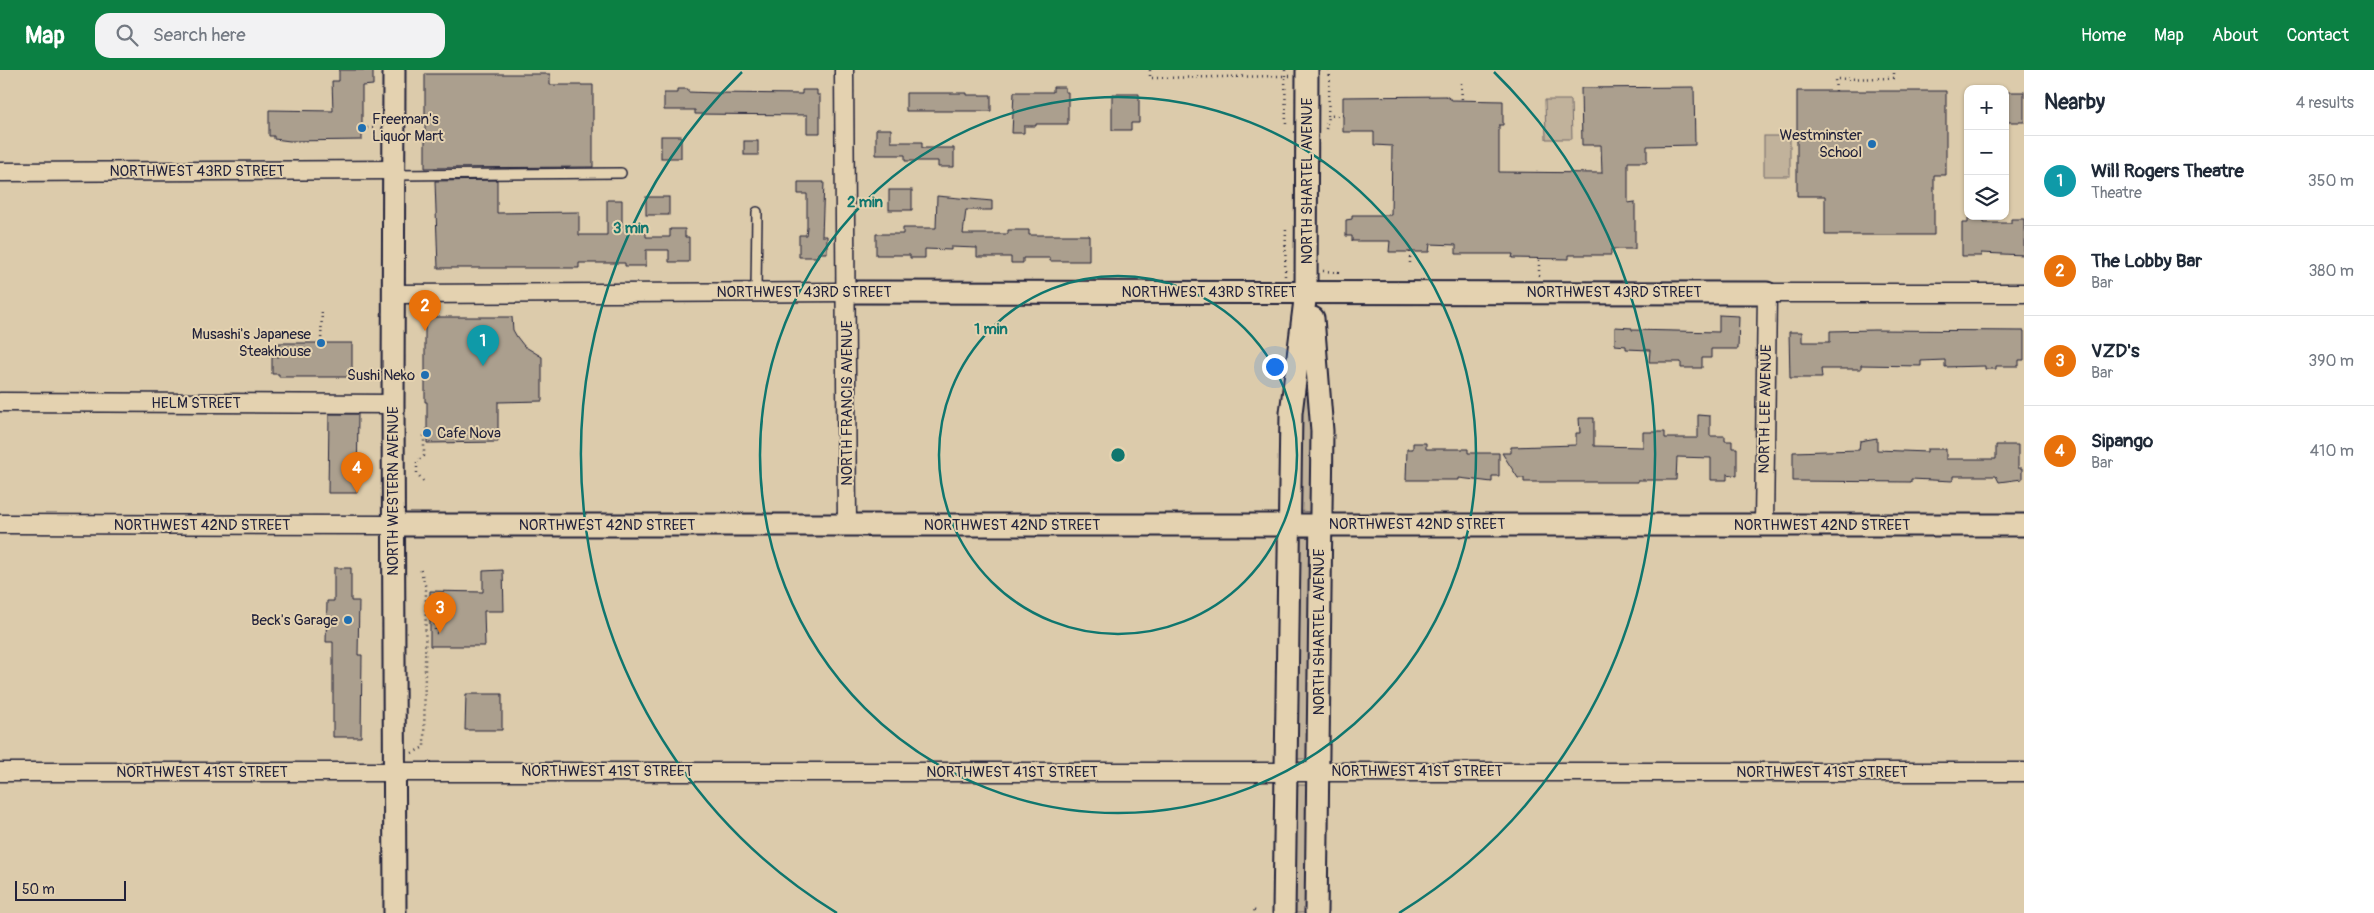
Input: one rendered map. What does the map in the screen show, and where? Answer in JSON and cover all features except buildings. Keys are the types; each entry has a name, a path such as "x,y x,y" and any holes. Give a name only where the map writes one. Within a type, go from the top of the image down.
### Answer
{"street":[{"name":"NORTH WESTERN AVENUE","path":"394,70 393,525 400,764 395,913"},
{"name":"NORTH FRANCIS AVENUE","path":"844,70 847,292 847,525"},
{"name":"NORTH SHARTEL AVENUE","path":"1284,913 1291,413 1306,292 1307,70"},
{"name":"NORTHWEST 43RD STREET","path":"0,172 394,172"},
{"name":"NORTHWEST 43RD STREET","path":"394,294 756,292 2024,293"},
{"name":"NORTH SHARTEL AVENUE","path":"1306,292 1313,313 1315,355 1321,405 1316,913"},
{"name":"NORTH LEE AVENUE","path":"1764,525 1767,293"},
{"name":"HELM STREET","path":"0,402 393,404"},
{"name":"NORTHWEST 42ND STREET","path":"0,524 2024,525"},
{"name":"NORTHWEST 41ST STREET","path":"0,772 400,764 1286,772 2024,772"}],"lane":[{"path":"394,172 620,173"},
{"path":"756,292 757,212"}],"path":[{"path":"1150,70 1150,78 1285,76 1286,126"},
{"path":"1324,136 1328,116 1330,70"},
{"path":"1836,91 1834,79 1894,78 1894,70"},
{"path":"1461,83 1462,100"},
{"path":"1328,116 1343,115"},
{"path":"1284,285 1286,228"},
{"path":"1410,252 1410,264"},
{"path":"1322,262 1322,271 1338,272 1338,280 1346,292"},
{"path":"321,343 322,309"},
{"path":"423,481 417,473 417,460 424,456 424,434 427,434"},
{"path":"400,764 424,747 426,588 420,568"},
{"path":"440,603 435,604 435,633 440,633"},
{"path":"426,609 435,610"},
{"path":"435,615 439,616"}],"shaded area":[{"path":"1545,100 1571,100 1572,139 1546,139"},
{"path":"1764,136 1790,136 1790,176 1764,176"},
{"path":"1307,381 1313,409 1313,512 1299,511 1298,409"},
{"path":"1311,537 1310,759 1294,759 1297,538"},
{"path":"1294,785 1310,785 1308,913 1292,913"}],"place":[{"name":"Freeman's Liquor Mart","path":"362,128"},
{"name":"Westminster School","path":"1872,144"},
{"name":"The Lobby Bar","path":"425,331"},
{"name":"Musashi's Japanese Steakhouse","path":"321,343"},
{"name":"Will Rogers Theatre","path":"483,366"},
{"name":"Sushi Neko","path":"425,375"},
{"name":"Cafe Nova","path":"427,433"},
{"name":"Sipango","path":"357,493"},
{"name":"Beck's Garage","path":"348,620"},
{"name":"VZD's","path":"440,633"}]}
